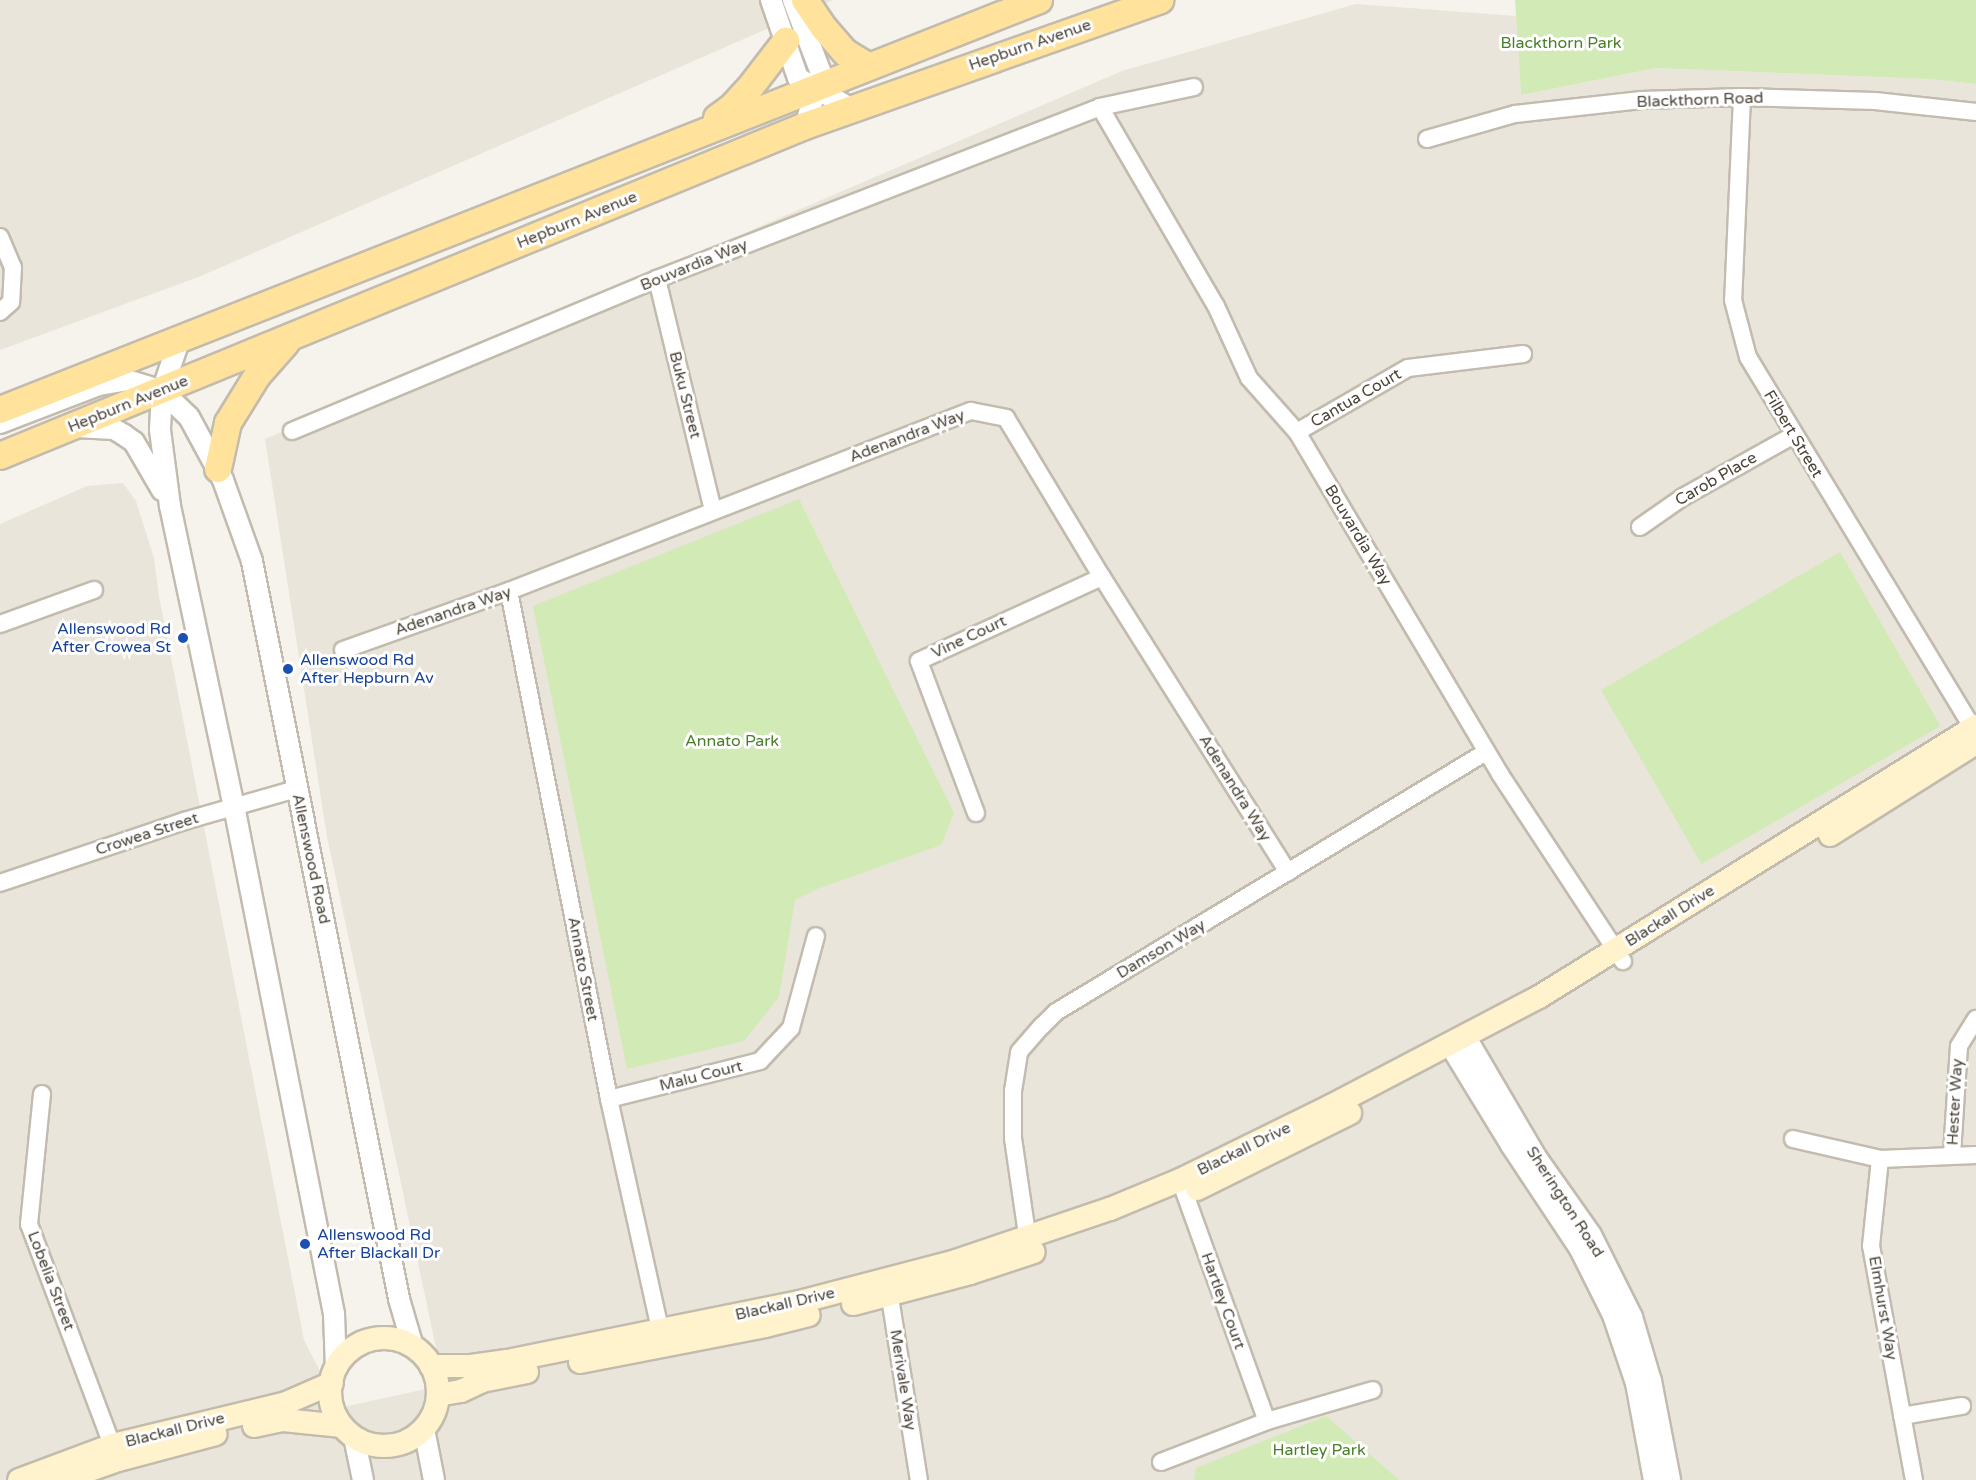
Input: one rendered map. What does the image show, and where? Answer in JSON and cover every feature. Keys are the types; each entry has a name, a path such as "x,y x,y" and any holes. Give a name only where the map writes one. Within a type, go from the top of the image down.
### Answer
{"main road":[{"path":"805,0 824,28 846,53 868,66"},
{"path":"0,411 1039,0"},
{"name":"Hepburn Avenue","path":"0,456 850,108 1160,0"},
{"path":"692,136 731,108 765,71 786,41"},
{"path":"218,469 228,423 257,376 290,338"},
{"name":"Blackall Drive","path":"438,1395 461,1391 482,1381 799,1302 888,1288 1028,1246 1182,1188 1461,1047 1539,997 1619,956 1975,733"},
{"name":"Blackall Drive","path":"431,1366 471,1366 661,1338"},
{"path":"391,1339 413,1347 431,1366 437,1380 438,1395 435,1410 424,1429 411,1440 395,1445 370,1444 348,1431 333,1409 334,1376 352,1350 366,1342 391,1339"},
{"name":"Blackall Drive","path":"19,1480 286,1404 334,1376"},
{"name":"Blackall Drive","path":"62,1480 116,1453 283,1420 348,1431"}],"street":[{"path":"771,0 798,78 850,108"},
{"path":"793,0 821,73 805,126"},
{"name":"Bouvardia Way","path":"292,431 657,279 1100,107 1194,87"},
{"name":"Blackthorn Road","path":"1427,139 1515,114 1641,100 1742,97 1875,101 1976,112"},
{"name":"Filbert Street","path":"1742,97 1733,300 1748,357 1975,733"},
{"name":"Bouvardia Way","path":"1100,107 1216,306 1249,378 1297,432 1486,752 1619,956"},
{"path":"0,237 13,267 11,302 0,312"},
{"name":"Buku Street","path":"657,279 713,510"},
{"path":"179,341 162,391 160,430 170,506 234,806 334,1314 334,1376"},
{"name":"Cantua Court","path":"1297,432 1408,368 1523,354"},
{"name":"Allenswood Road","path":"0,423 110,381 127,380 162,391 189,417 218,469 252,561 399,1299 413,1347"},
{"name":"Adenandra Way","path":"343,650 509,591 971,411 1006,418 1102,577 1288,872"},
{"path":"73,427 114,429 134,442 152,469 170,506"},
{"name":"Carob Place","path":"1640,527 1683,496 1794,435"},
{"name":"Vine Court","path":"976,813 919,660 1102,577"},
{"path":"0,624 94,590"},
{"name":"Annato Street","path":"509,591 609,1099 661,1338"},
{"name":"Damson Way","path":"1028,1246 1013,1138 1013,1091 1019,1052 1056,1012 1486,752"},
{"name":"Crowea Street","path":"0,883 234,806 297,789"},
{"name":"Malu Court","path":"609,1099 760,1061 791,1028 816,936"},
{"name":"Hester Way","path":"1952,1154 1959,1046 1976,1019"},
{"name":"Sherington Road","path":"1461,1047 1510,1145 1580,1249 1613,1315 1636,1383 1654,1480"},
{"name":"Sherington Road","path":"1461,1047 1591,1235 1632,1317 1651,1382 1670,1480"},
{"name":"Lobelia Street","path":"42,1094 29,1224 116,1453"},
{"path":"1793,1139 1880,1159 1952,1154 1976,1155"},
{"name":"Elmhurst Way","path":"1880,1159 1871,1246 1914,1480"},
{"name":"Hartley Court","path":"1182,1188 1267,1421"},
{"name":"Merivale Way","path":"888,1288 919,1480"},
{"path":"1161,1462 1267,1421 1373,1390"},
{"path":"1902,1416 1962,1406"},
{"path":"424,1429 434,1480"},
{"path":"348,1431 363,1480"}],"shaded area":[{"path":"0,0 833,0 201,276 0,350"},
{"path":"1356,4 1516,16 1521,95 1656,68 1929,79 1976,84 1976,1480 0,1480 0,524 87,486 123,483 136,501 154,558 159,596 304,1340 339,1408 444,1385 327,837 265,439 1122,71"}],"green space":[{"name":"Blackthorn Park","path":"1515,0 1976,0 1976,84 1929,79 1656,68 1521,95"},
{"name":"Annato Park","path":"799,499 954,813 941,845 817,889 795,900 779,997 744,1041 627,1069 533,606"},
{"path":"1840,552 1940,726 1701,864 1601,690"},
{"name":"Hartley Park","path":"1326,1416 1399,1480 1194,1480 1196,1468"}],"place":[{"name":"Allenswood Rd After Crowea St","path":"183,638"},
{"name":"Allenswood Rd After Hepburn Av","path":"288,669"},
{"name":"Allenswood Rd After Blackall Dr","path":"305,1244"}]}
